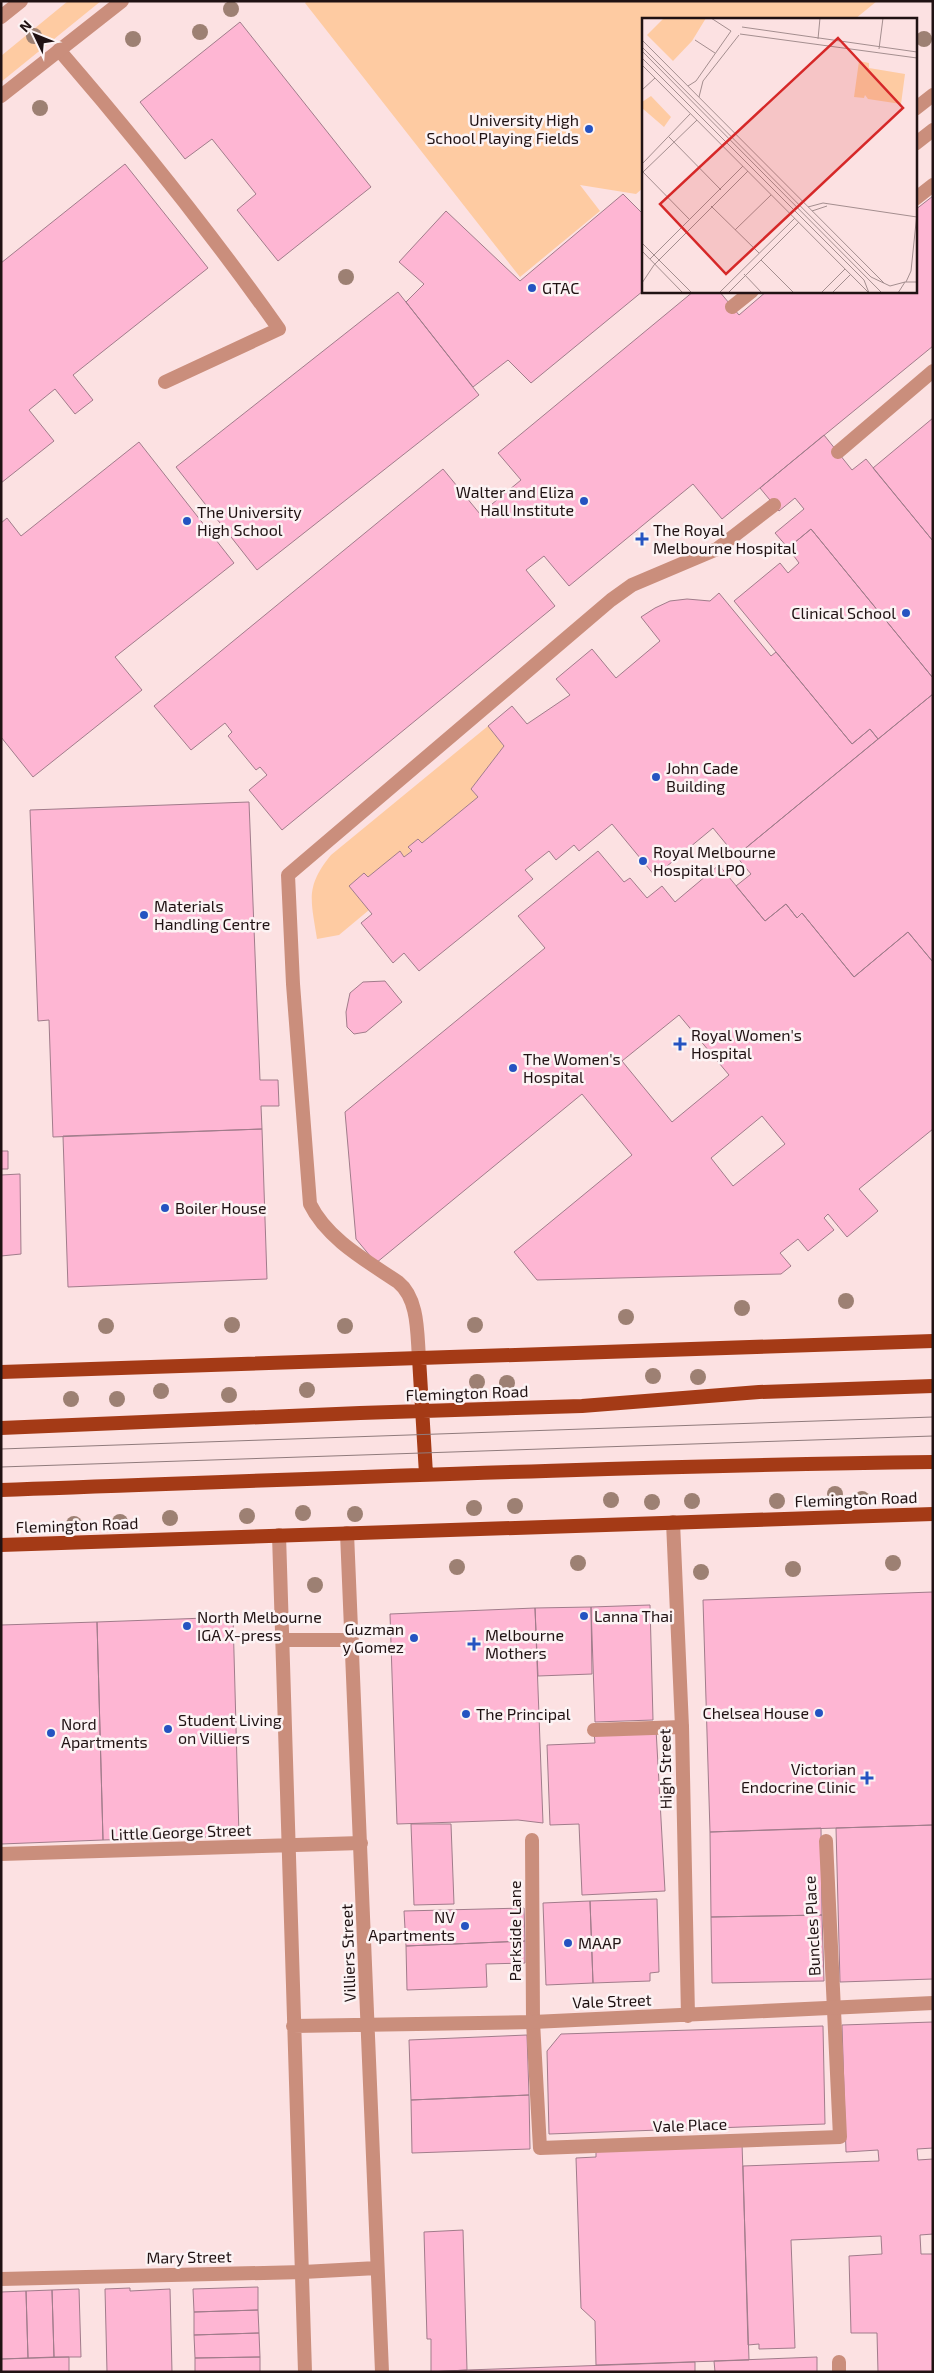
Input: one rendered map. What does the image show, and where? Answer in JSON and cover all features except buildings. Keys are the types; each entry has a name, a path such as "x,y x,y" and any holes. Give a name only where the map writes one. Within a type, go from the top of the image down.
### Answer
{"main road":[{"path":"1,1372 933,1341"},
{"path":"419,1358 426,1474"},
{"name":"Flemington Road","path":"1,1428 360,1412 422,1412 582,1406 759,1392 933,1386"},
{"path":"1,1490 426,1474 933,1462"},
{"name":"Flemington Road","path":"1,1545 933,1514"}],"street":[{"path":"1,17 21,1"},
{"path":"1,96 122,1"},
{"path":"59,50 89,84 240,275 279,329 165,382"},
{"path":"916,143 933,130"},
{"path":"916,197 933,185"},
{"path":"732,307 751,292"},
{"path":"838,452 933,372"},
{"path":"419,1358 415,1319 408,1292 398,1282 329,1232 317,1218 310,1204 293,984 288,875 611,600 632,585 717,549 774,505"},
{"name":"High Street","path":"673,1522 682,1727 688,2016"},
{"name":"Villiers Street","path":"347,1533 382,2372"},
{"path":"279,1535 290,1846 293,2026 306,2372"},
{"path":"282,1640 352,1640"},
{"path":"594,1730 682,1727"},
{"name":"Parkside Lane","path":"532,1840 533,2022"},
{"name":"Buncles Place","path":"826,1841 834,2009"},
{"name":"Little George Street","path":"1,1854 361,1843"},
{"name":"Vale Street","path":"293,2026 533,2022 933,2004"},
{"name":"Vale Place","path":"533,2022 540,2148 840,2138 834,2009"},
{"name":"Mary Street","path":"1,2279 303,2272 378,2268"}],"shaded area":[{"path":"68,1 101,1 1,82 1,56"},
{"path":"307,1 877,1 856,18 642,18 642,189 636,194 580,185 600,211 520,277 305,3"},
{"path":"488,726 504,746 471,789 478,797 422,843 418,839 408,847 411,851 404,857 400,852 368,877 364,873 349,886 369,910 339,935 317,939 312,894 317,876 331,855"}],"tram line":[{"path":"1,1449 933,1417"},
{"path":"1,1467 933,1436"}],"place":[{"name":"University High School Playing Fields","path":"589,129"},
{"name":"GTAC","path":"532,288"},
{"name":"Walter and Eliza Hall Institute","path":"584,501"},
{"name":"The University High School","path":"187,521"},
{"name":"The Royal Melbourne Hospital","path":"642,539"},
{"name":"Clinical School","path":"906,613"},
{"name":"John Cade Building","path":"656,777"},
{"name":"Royal Melbourne Hospital LPO","path":"643,861"},
{"name":"Materials Handling Centre","path":"144,915"},
{"name":"Royal Women's Hospital","path":"680,1044"},
{"name":"The Women's Hospital","path":"513,1068"},
{"name":"Boiler House","path":"165,1208"},
{"name":"Lanna Thai","path":"584,1616"},
{"name":"North Melbourne IGA X-press","path":"187,1626"},
{"name":"Guzman y Gomez","path":"414,1638"},
{"name":"Melbourne Mothers","path":"474,1644"},
{"name":"Chelsea House","path":"819,1713"},
{"name":"The Principal","path":"466,1714"},
{"name":"Student Living on Villiers","path":"168,1729"},
{"name":"Nord Apartments","path":"51,1733"},
{"name":"Victorian Endocrine Clinic","path":"867,1778"},
{"name":"NV Apartments","path":"465,1926"},
{"name":"MAAP","path":"568,1943"}]}
